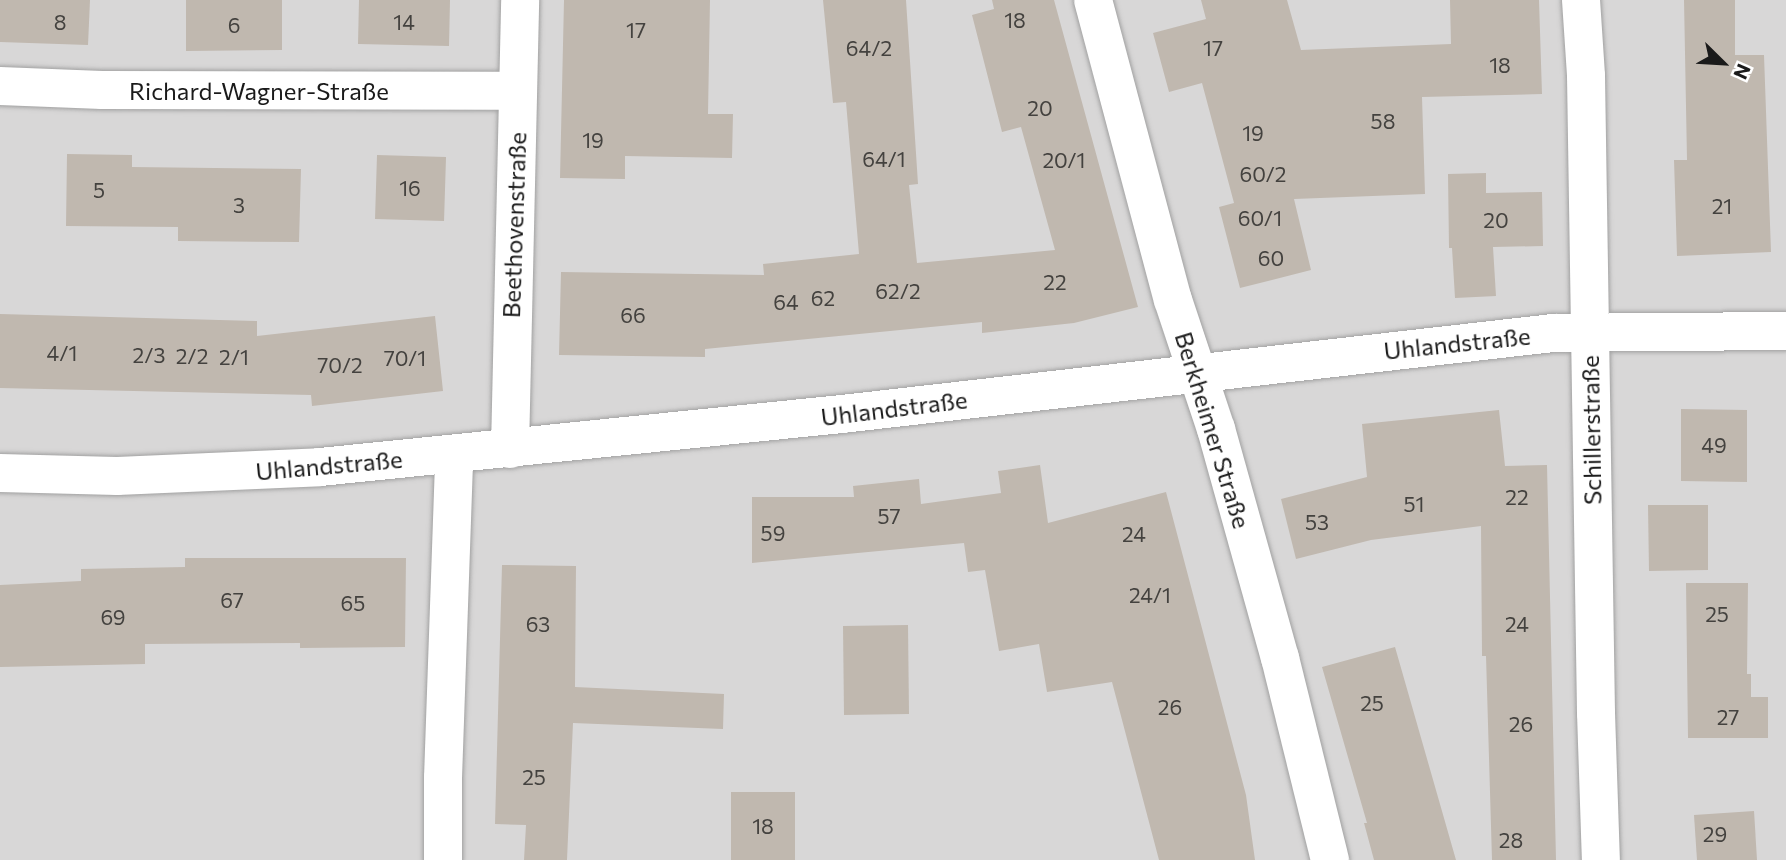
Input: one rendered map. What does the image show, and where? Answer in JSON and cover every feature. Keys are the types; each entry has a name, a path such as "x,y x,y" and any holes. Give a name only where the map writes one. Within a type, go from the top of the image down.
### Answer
{"street":[{"name":"Beethovenstraße","path":"510,449 520,0"},
{"name":"Berkheimer Straße","path":"1093,0 1173,300 1197,372 1280,658 1330,860"},
{"name":"Schillerstraße","path":"1581,0 1586,76 1601,860"},
{"name":"Richard-Wagner-Straße","path":"0,86 220,91 517,91"},
{"name":"Uhlandstraße","path":"0,473 186,475 454,455 1590,330 1786,331"},
{"path":"443,860 444,736 454,455"}],"shaded area":[{"path":"0,0 1786,0 1786,860 0,860"}],"building":[{"path":"0,0 90,0 88,45 0,42"},
{"path":"186,0 282,0 282,50 186,51"},
{"path":"359,0 450,0 449,46 358,44"},
{"path":"564,0 710,0 708,114 733,114 732,158 625,156 625,179 560,178"},
{"path":"823,0 906,0 918,184 909,185 917,263 1055,250 1021,127 1002,132 972,15 994,9 992,0 1054,0 1138,307 1074,323 982,333 982,322 705,349 705,357 559,355 561,272 764,275 763,264 859,254 846,102 833,103"},
{"path":"1201,0 1287,0 1301,50 1451,44 1450,0 1539,0 1542,94 1422,97 1425,194 1294,199 1311,270 1240,288 1219,207 1234,203 1202,83 1169,92 1153,33 1206,19"},
{"path":"1684,0 1735,0 1735,55 1764,55 1771,252 1677,256 1674,160 1687,160"},
{"path":"67,154 132,155 132,167 301,169 299,242 178,241 178,227 66,226"},
{"path":"377,155 446,157 444,221 375,219"},
{"path":"1486,173 1486,193 1542,192 1543,246 1493,247 1496,296 1455,298 1452,248 1449,248 1448,174"},
{"path":"0,314 257,321 257,336 435,316 443,391 312,406 311,395 0,388"},
{"path":"1681,409 1747,410 1747,482 1681,481"},
{"path":"1499,410 1505,466 1547,465 1556,860 1492,860 1486,656 1482,656 1481,526 1371,540 1296,559 1281,499 1367,477 1362,424"},
{"path":"1040,465 1048,523 1166,492 1246,795 1255,860 1159,860 1112,682 1047,692 1039,644 999,651 985,570 968,572 964,543 752,563 752,497 854,497 853,486 919,479 921,504 1001,493 998,471"},
{"path":"1648,505 1708,505 1708,570 1649,571"},
{"path":"185,558 406,558 405,647 300,648 300,643 145,644 145,664 0,667 0,585 81,581 81,569 185,567"},
{"path":"502,565 576,566 575,687 724,694 723,729 573,723 567,860 524,860 526,825 495,824"},
{"path":"1686,583 1748,583 1747,674 1751,674 1751,697 1768,697 1768,738 1688,738"},
{"path":"908,625 909,714 844,715 843,626"},
{"path":"1395,647 1456,860 1374,860 1364,823 1367,823 1322,667"},
{"path":"731,792 795,792 795,860 731,860"},
{"path":"1754,811 1757,860 1697,860 1694,815"}]}
